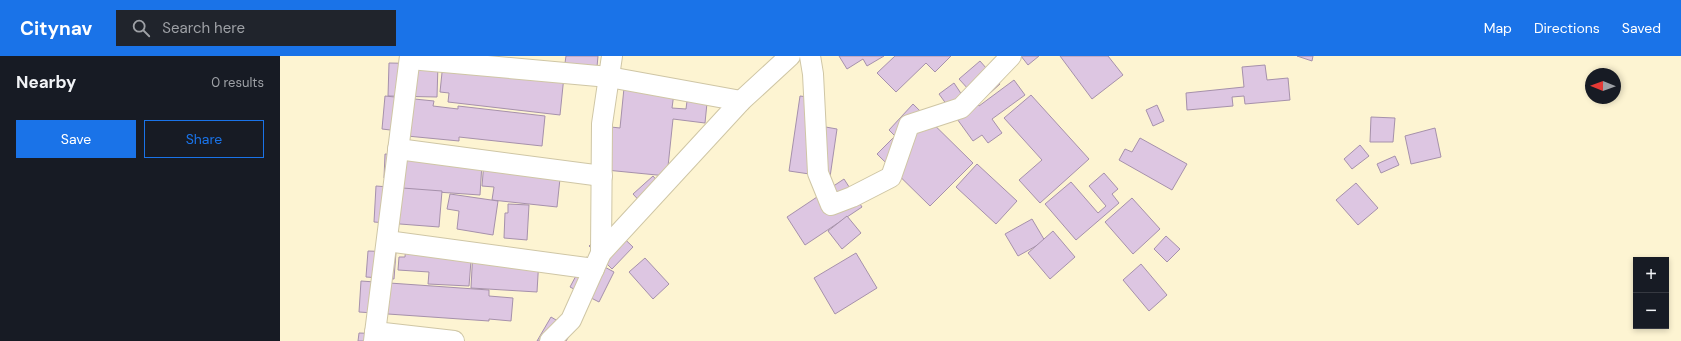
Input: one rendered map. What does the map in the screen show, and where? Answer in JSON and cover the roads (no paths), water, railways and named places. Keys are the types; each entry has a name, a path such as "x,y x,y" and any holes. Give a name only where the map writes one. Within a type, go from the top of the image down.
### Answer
{"street":[{"path":"598,261 602,176 602,124 612,56"},
{"path":"550,341 571,320 598,261 741,101 790,56"},
{"path":"810,56 813,74 818,173 831,205 852,197 891,177 909,125 961,108 1011,56"},
{"path":"454,341 375,336 410,57 609,77 741,101"},
{"path":"398,149 602,176"},
{"path":"387,241 598,261"}]}
